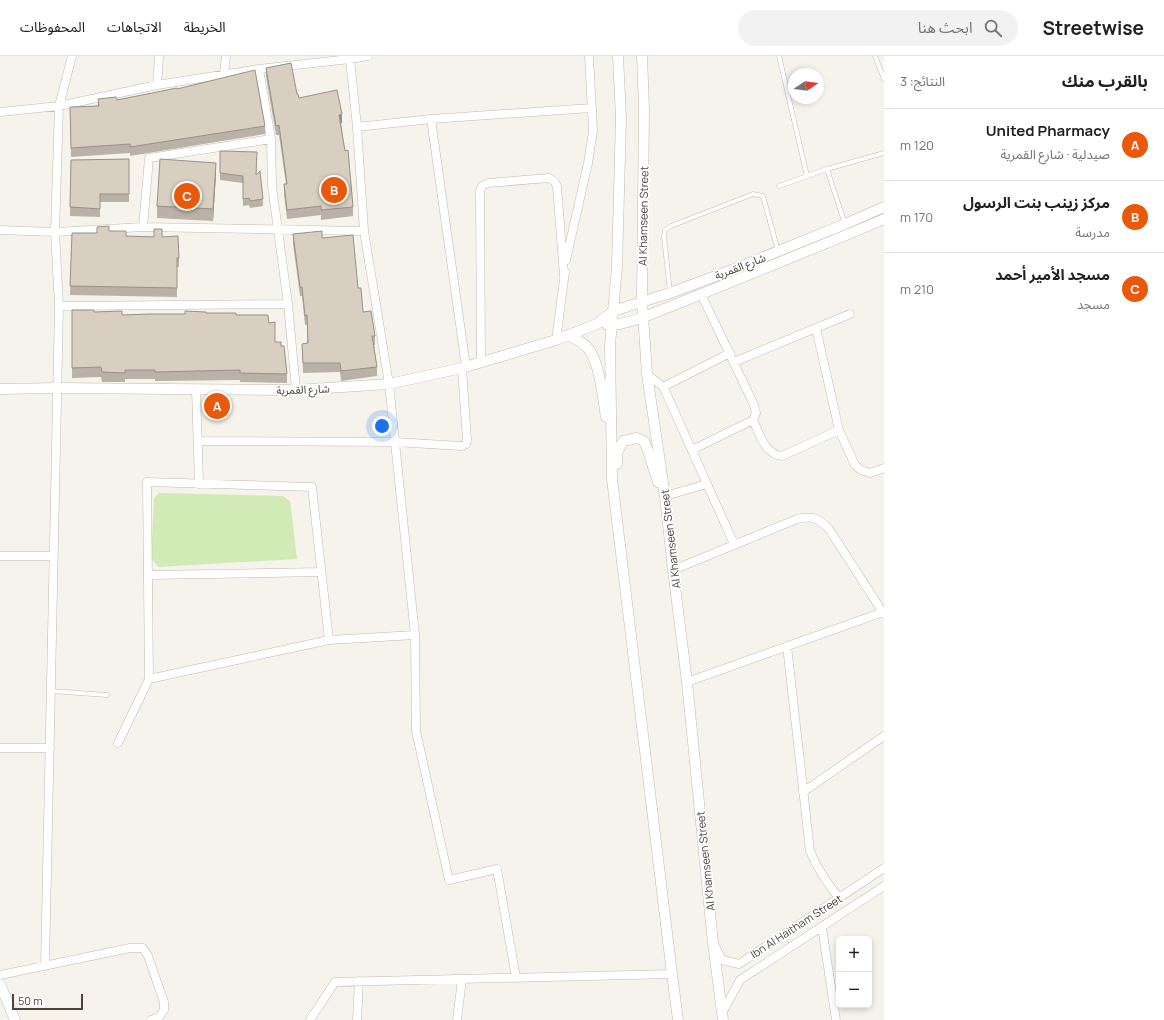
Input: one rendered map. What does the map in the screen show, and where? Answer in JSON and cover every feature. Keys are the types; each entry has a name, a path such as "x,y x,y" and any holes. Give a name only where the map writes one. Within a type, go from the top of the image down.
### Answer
{"street":[{"path":"46,966 59,306 55,232 59,106 72,56"},
{"path":"157,84 159,56"},
{"path":"224,74 226,56"},
{"path":"0,112 59,106 157,84 259,69 301,60 350,59 368,56"},
{"path":"556,340 567,255 588,163 593,131 589,56"},
{"path":"618,56 621,118 617,267 610,345 612,479 678,1020"},
{"name":"Al Khamseen Street","path":"642,56 644,109 642,301 647,374 665,496 687,682 713,943 722,1017"},
{"path":"350,59 357,127 364,232 389,384 415,635 416,731 448,880 497,869 516,978"},
{"path":"259,69 271,139 272,186 288,304 296,390"},
{"path":"357,127 431,119 592,108"},
{"path":"198,441 395,442 461,446 466,444 464,368 431,119"},
{"path":"143,227 149,158 271,139"},
{"path":"481,362 480,191 482,186 488,183 549,178 554,181 557,186 564,276"},
{"name":"شارع القمرية","path":"0,390 57,388 296,390 389,384 464,368 556,340 597,324 613,311 670,293 846,224 884,207"},
{"path":"612,326 643,317 884,219"},
{"path":"0,230 55,232 143,227 364,232"},
{"path":"692,450 753,420 756,413 754,405 730,353 701,294"},
{"path":"59,306 288,304"},
{"path":"734,362 850,314"},
{"name":"شارع القمرية","path":"597,324 612,326"},
{"path":"816,328 839,430 855,465 861,470 870,473 884,468"},
{"path":"568,335 580,342 590,351 596,364 611,445"},
{"path":"663,387 730,353"},
{"path":"647,374 663,387 734,544"},
{"path":"196,389 199,484"},
{"path":"753,420 768,450 775,456 782,456 839,430"},
{"path":"616,516 617,453 623,441 629,439 637,438 644,441 666,509"},
{"path":"118,743 148,678 147,482 312,487 329,640"},
{"path":"665,496 707,484"},
{"path":"673,570 797,519 806,517 820,519 829,529 884,613 687,682"},
{"path":"0,556 54,556"},
{"path":"148,575 321,572"},
{"path":"148,678 329,640 415,635"},
{"path":"787,646 810,851 826,882 839,898"},
{"path":"803,792 884,736"},
{"path":"0,748 50,748"},
{"name":"Ibn Al Haitham Street","path":"713,943 722,960 739,964 884,868"},
{"name":"Ibn Al Haitham Street","path":"722,1017 740,980 884,886"},
{"path":"822,927 836,1020"},
{"path":"0,975 130,948 142,948 148,956 164,1002 164,1010 159,1017 151,1020"},
{"path":"310,1020 335,982 672,974"},
{"path":"457,1020 462,979"},
{"path":"357,1020 359,981"},
{"path":"0,984 14,1020"}],"lane":[{"path":"779,56 807,176"},
{"path":"874,56 884,79"},
{"path":"779,186 827,169 884,153"},
{"path":"827,169 846,224"},
{"path":"670,293 664,237 665,230 671,226 701,214 753,194 763,196 778,251"},
{"path":"51,691 107,695"}],"green space":[{"path":"159,493 283,496 290,501 297,559 158,567 151,558 154,498"}],"building":[{"path":"291,63 299,98 337,90 342,114 339,115 345,151 348,150 353,207 321,210 321,206 287,210 284,184 287,184 279,125 276,126 266,68"},
{"path":"255,70 265,126 130,147 130,144 71,148 70,107 99,106 98,99 116,97 117,100 177,89"},
{"path":"220,151 257,152 256,175 260,171 263,199 250,201 249,198 243,199 243,176 220,173"},
{"path":"129,159 129,194 100,194 100,209 70,207 71,160"},
{"path":"160,159 216,163 213,209 157,206"},
{"path":"109,226 109,231 126,231 126,236 154,237 154,229 162,229 162,237 178,236 179,258 177,258 177,288 70,286 72,233 97,233 97,227"},
{"path":"322,231 322,238 353,235 358,288 361,288 363,312 371,311 375,336 372,336 377,367 341,371 340,363 303,363 302,344 308,343 307,315 305,316 302,287 300,287 293,234"},
{"path":"72,310 94,310 94,312 122,311 122,315 185,314 185,311 236,313 236,315 268,315 269,323 275,322 275,342 281,342 281,346 284,346 287,374 240,373 240,370 155,372 155,370 125,370 125,373 102,372 101,367 72,368"}],"place":[{"name":"مركز زينب بنت الرسول","path":"334,190"},
{"name":"مسجد الأمير أحمد","path":"187,196"},
{"name":"United Pharmacy","path":"217,406"}]}
